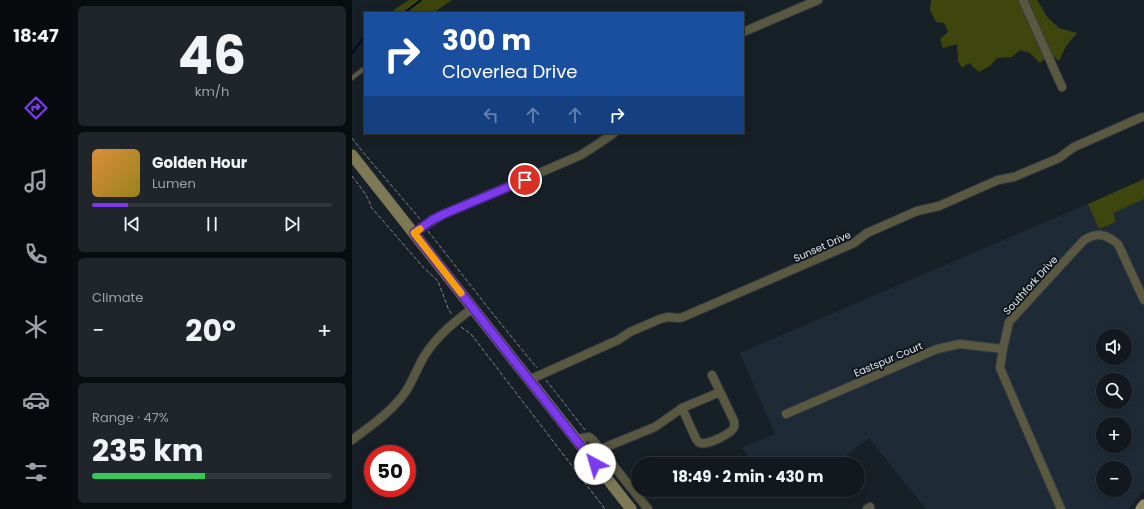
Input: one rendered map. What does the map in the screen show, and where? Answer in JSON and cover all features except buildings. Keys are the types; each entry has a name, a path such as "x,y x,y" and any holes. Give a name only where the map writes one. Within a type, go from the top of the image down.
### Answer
{"main road":[{"path":"352,155 631,509"},
{"path":"1141,509 1144,505"}],"street":[{"path":"744,32 818,0"},
{"path":"1023,0 1062,87"},
{"name":"Sunset Drive","path":"529,380 618,340 630,332 660,319 668,317 683,317 854,243 867,233 917,211 939,206 998,180 1014,177 1060,158 1074,147 1142,117"},
{"path":"414,233 444,214 581,155 613,134"},
{"name":"Southfork Drive","path":"1061,509 1000,368 1009,322 1084,240 1091,236 1100,234 1110,238 1118,244 1144,300"},
{"path":"352,440 383,416 397,402 408,388 433,343 443,332 473,308"},
{"name":"Eastspur Court","path":"786,414 946,346 960,344 1003,349"},
{"path":"682,408 699,443 706,443 729,434 734,427 734,421 712,374"},
{"path":"601,449 655,427 682,408 720,392"},
{"path":"577,441 582,438 589,437 593,440 648,509"}],"lane":[{"path":"352,78 364,69"}],"path":[{"path":"352,138 420,219 497,319 542,374 589,437"},
{"path":"352,176 370,201 372,207 423,267 438,281 448,308 456,321 471,334 605,509"}],"shaded area":[{"path":"1144,199 1144,489 1128,509 926,509 869,438 844,457 749,457 742,448 775,434 740,353 1088,204 1095,220"}],"green space":[{"path":"409,0 452,0 434,12 391,12"},
{"path":"931,0 1037,0 1048,18 1059,28 1077,33 1066,46 1059,61 1050,54 1040,63 1030,53 1020,50 1012,57 997,58 990,66 979,72 969,63 962,68 958,61 957,44 943,48 940,39 948,32 944,23 936,22 930,10"},
{"path":"1144,179 1144,199 1113,213 1116,222 1099,229 1088,204"}],"waterway":[{"path":"405,12 421,0"},
{"path":"352,53 364,38"}],"slow traffic":[{"path":"420,229 414,233 461,293"}],"route":[{"path":"525,180 444,214 432,220 414,233 595,464"}]}
